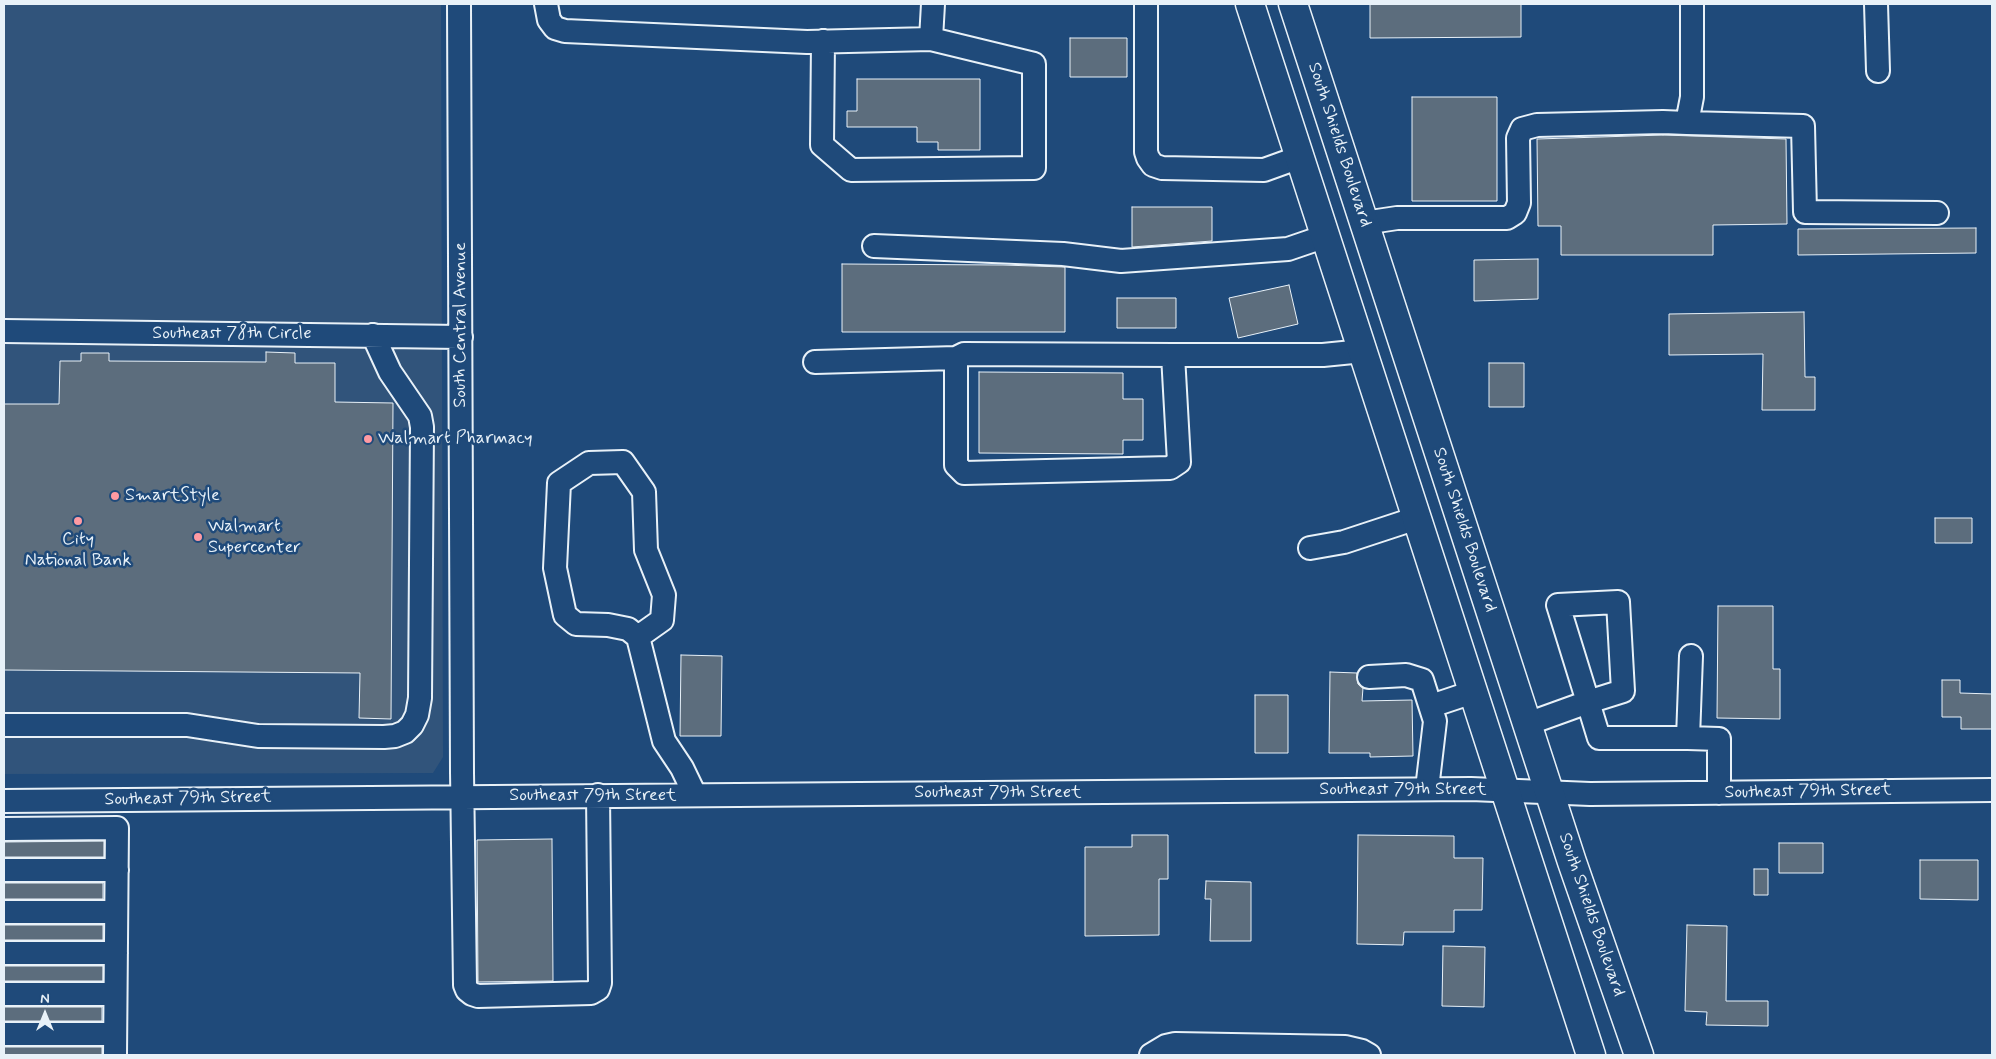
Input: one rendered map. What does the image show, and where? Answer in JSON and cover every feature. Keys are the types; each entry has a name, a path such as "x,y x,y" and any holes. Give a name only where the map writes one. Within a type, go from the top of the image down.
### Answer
{"main road":[{"path":"1250,4 1591,1055"},
{"name":"South Shields Boulevard","path":"1293,4 1549,792 1639,1055"},
{"path":"1311,190 1349,175"}],"street":[{"name":"South Central Avenue","path":"459,4 462,796 467,990 478,996 591,993 598,989 600,984 598,795"},
{"path":"546,4 548,20 555,28 565,31 823,41 931,39 1034,64 1034,168 851,170 822,145 823,41"},
{"path":"931,39 933,4"},
{"path":"1146,4 1146,152 1153,165 1162,168 1264,170 1300,158"},
{"path":"1688,123 1692,96 1692,4"},
{"path":"1876,4 1878,71"},
{"path":"1364,223 1397,218 1507,218 1516,213 1518,203 1518,138 1522,129 1538,124 1663,122 1803,126 1805,212 1937,213"},
{"path":"874,246 1063,254 1121,261 1288,249 1326,236"},
{"name":"Southeast 78th Circle","path":"4,331 461,337"},
{"path":"4,724 187,725 258,736 374,737 395,736 405,732 412,726 417,715 420,698 422,427 420,416 390,372 374,335"},
{"path":"815,362 956,358 964,354 1323,355 1363,351"},
{"path":"956,358 956,465 964,473 1170,468 1179,462 1173,354"},
{"path":"638,637 662,620 664,596 646,550 644,492 623,462 590,463 559,483 555,568 565,615 576,624 608,625 628,629 638,637 664,741 682,768 695,795"},
{"path":"1310,548 1344,542 1417,518"},
{"path":"1527,724 1588,702 1623,691 1618,602 1558,605 1588,702 1600,738 1719,739 1719,793"},
{"path":"1688,738 1690,656"},
{"path":"1369,677 1406,675 1422,680 1435,721 1426,789"},
{"path":"1430,706 1473,692"},
{"name":"Southeast 79th Street","path":"4,800 1426,789 1590,794 1992,790"},
{"path":"4,829 117,828 115,1044 4,1034"},
{"path":"4,870 117,870"},
{"path":"4,912 116,912"},
{"path":"4,953 116,953"},
{"path":"4,994 115,994"},
{"path":"1151,1055 1166,1046 1175,1044 1345,1047 1362,1051 1369,1055"}],"shaded area":[{"path":"4,4 441,4 443,757 433,773 4,774"}],"building":[{"path":"1370,4 1521,4 1521,37 1370,38"},
{"path":"1070,38 1127,38 1127,77 1070,77"},
{"path":"857,79 980,79 980,150 938,150 938,142 917,142 917,127 847,127 847,111 857,111"},
{"path":"1412,97 1497,97 1497,201 1412,201"},
{"path":"1663,135 1786,139 1787,224 1713,225 1713,255 1561,255 1561,226 1538,226 1537,139"},
{"path":"1132,207 1212,207 1212,241 1132,247"},
{"path":"1976,228 1976,253 1798,255 1798,229"},
{"path":"1538,259 1538,299 1474,301 1474,260"},
{"path":"842,264 1065,267 1065,332 842,332"},
{"path":"1289,285 1298,324 1238,338 1229,298"},
{"path":"1117,298 1176,298 1176,328 1117,328"},
{"path":"1804,312 1805,377 1815,377 1815,410 1762,410 1763,354 1669,355 1669,314"},
{"name":"Walmart Supercenter","path":"266,352 295,353 295,363 335,363 335,402 393,403 391,719 359,718 360,673 4,670 4,404 59,404 60,361 81,361 81,353 109,353 109,361 266,362"},
{"path":"1489,363 1524,363 1524,407 1489,407"},
{"path":"979,372 1123,373 1123,399 1143,399 1143,440 1123,440 1123,454 979,453"},
{"path":"1935,518 1972,518 1972,543 1935,543"},
{"path":"1718,606 1773,606 1773,669 1780,669 1780,719 1717,718"},
{"path":"681,655 722,656 721,736 680,736"},
{"path":"1330,672 1357,673 1358,684 1363,688 1362,701 1412,700 1413,756 1370,757 1370,753 1329,753"},
{"path":"1942,680 1960,680 1960,693 1992,694 1992,729 1961,729 1961,717 1942,717"},
{"path":"1255,695 1288,695 1288,753 1255,753"},
{"path":"1132,835 1168,835 1168,879 1159,879 1159,935 1085,936 1085,847 1132,847"},
{"path":"1358,835 1454,836 1454,858 1483,858 1482,910 1454,910 1454,932 1404,932 1403,945 1357,944"},
{"path":"552,839 553,981 478,982 477,840"},
{"path":"104,841 104,857 4,857 4,842"},
{"path":"1779,843 1823,843 1823,873 1779,873"},
{"path":"1920,860 1978,860 1978,900 1920,899"},
{"path":"1754,869 1768,869 1768,895 1754,895"},
{"path":"1206,881 1251,882 1251,941 1210,941 1211,899 1205,899"},
{"path":"4,883 103,883 103,899 4,899"},
{"path":"4,925 103,925 103,940 4,940"},
{"path":"1687,925 1727,926 1726,1001 1768,1001 1768,1026 1706,1025 1707,1012 1685,1011"},
{"path":"1443,946 1485,947 1484,1007 1442,1006"},
{"path":"4,966 103,966 103,981 4,981"},
{"path":"4,1007 102,1007 102,1021 4,1021"},
{"path":"4,1047 102,1047 102,1055 4,1055"}],"place":[{"name":"Walmart Pharmacy","path":"368,439"},
{"name":"SmartStyle","path":"115,496"},
{"name":"City National Bank","path":"78,521"},
{"name":"Walmart Supercenter","path":"198,537"}]}
